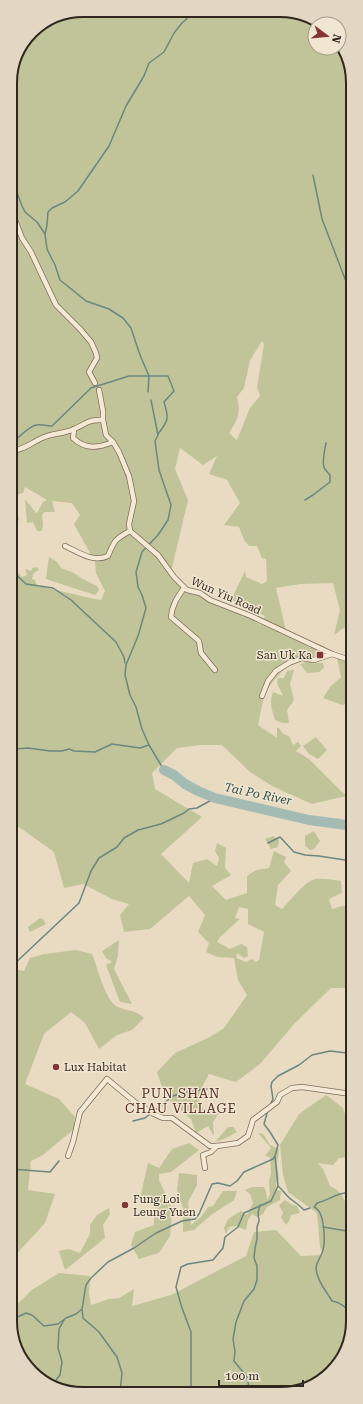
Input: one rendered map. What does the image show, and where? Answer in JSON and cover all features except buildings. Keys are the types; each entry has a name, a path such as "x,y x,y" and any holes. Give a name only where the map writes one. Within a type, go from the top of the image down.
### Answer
{"street":[{"path":"17,225 56,305 80,329 94,348 97,358 89,372 95,383"},
{"path":"65,546 90,558 102,559 108,556 112,545 118,537 130,531 129,524 134,501 129,476 119,452 113,442 106,435 99,390"},
{"path":"17,450 49,436 74,429 83,423 103,420"},
{"path":"74,429 74,438 85,446 96,447 113,442"},
{"name":"Wun Yiu Road","path":"130,531 158,555 174,577 187,590 200,593 210,600 252,616 332,654 346,659"},
{"path":"184,588 176,599 172,608 171,618 198,641 201,653 215,670"},
{"path":"262,696 268,681 276,671 289,663 302,658 314,660 332,654"},
{"path":"68,1156 80,1112 107,1079 136,1103 154,1114 164,1118 172,1118 210,1146 238,1143 248,1136 253,1120 277,1102 280,1096 292,1088 302,1087 346,1094"},
{"path":"205,1168 203,1155 211,1152 218,1146"}],"green space":[{"path":"83,17 280,17 293,18 307,23 307,56 340,56 344,66 346,83 346,626 334,635 340,610 333,583 300,584 276,588 286,631 310,648 316,643 326,647 313,657 310,655 291,661 265,691 258,725 277,738 277,728 279,728 283,734 289,736 293,745 298,742 301,746 296,751 309,759 346,796 312,804 272,786 250,772 222,745 202,745 177,748 152,773 155,789 202,817 161,854 189,883 193,863 207,859 217,866 219,858 215,851 217,843 226,848 225,868 231,875 212,886 226,900 247,893 247,876 256,870 269,868 274,851 286,857 284,862 291,871 278,885 275,905 282,909 306,884 315,879 341,881 342,893 329,899 332,909 346,906 346,988 331,988 295,1023 260,1064 236,1082 209,1074 200,1091 199,1106 209,1111 220,1111 213,1122 214,1136 208,1126 196,1133 191,1119 165,1096 157,1072 175,1053 210,1037 224,1028 247,995 238,980 234,958 217,957 206,952 209,943 198,932 205,915 189,896 150,929 124,932 120,915 129,904 112,899 83,884 64,888 54,852 17,826 17,571 22,577 27,575 25,569 31,571 32,568 37,567 39,570 34,573 32,579 35,580 37,586 101,600 105,591 96,573 95,562 74,524 80,515 72,503 52,501 55,512 45,512 42,515 42,531 37,531 33,522 27,523 25,499 36,513 43,502 47,500 25,487 23,493 17,496 17,78 19,66 24,54 39,33 50,26 62,20","holes":["262,341 264,344 257,387 260,396 250,408 237,440 229,433 235,424 239,412 237,397 244,388 250,360","180,448 203,465 217,456 209,474 227,480 240,503 224,525 239,527 244,540 249,546 257,546 262,558 266,559 267,581 262,584 246,577 245,571 231,600 265,616 261,625 233,607 186,587 171,572 188,500 175,469","239,907 248,909 248,924 264,932 259,960 256,962 252,959 246,962 236,958 237,953 244,958 248,956 247,947 241,944 230,949 217,942 220,937 240,919 235,918"]},
{"path":"17,516 19,518 17,527"},
{"path":"49,557 57,562 61,568 72,572 97,586 99,590 95,595 46,579"},
{"path":"337,658 346,659 346,704 342,705 323,698 330,687 341,677"},
{"path":"307,662 323,663 324,668 319,672 307,673 300,664"},
{"path":"294,670 290,684 294,700 287,710 289,723 282,723 275,720 271,706 271,699 273,692 283,696 277,683 278,678 284,678 287,671"},
{"path":"316,737 327,750 318,759 309,754 303,746"},
{"path":"314,831 320,841 314,849 310,850 305,846 305,836"},
{"path":"273,836 279,840 278,847 271,849 265,839"},
{"path":"40,918 43,919 46,924 30,932 28,927"},
{"path":"119,940 118,956 114,969 132,1004 120,1002 106,965 112,962 106,958 102,951"},
{"path":"76,950 92,954 105,991 113,1003 122,1009 138,1013 144,1018 132,1030 117,1035 99,1049 85,1023 71,1012 44,1034 25,1084 59,1099 75,1117 74,1129 43,1155 31,1161 28,1190 55,1194 45,1223 17,1253 17,970 24,971 30,958 44,954"},
{"path":"326,1095 343,1108 346,1117 346,1158 339,1158 333,1165 318,1163 323,1169 330,1186 342,1195 346,1202 346,1326 341,1346 330,1365 313,1378 301,1384 280,1387 83,1387 62,1384 50,1378 33,1365 19,1338 17,1304 32,1290 59,1273 90,1276 89,1293 91,1305 109,1299 119,1298 134,1289 132,1306 171,1295 246,1256 254,1232 276,1230 301,1256 323,1255 320,1247 317,1213 288,1192 283,1175 280,1145 299,1114"},
{"path":"228,1127 233,1127 237,1132 215,1142"},
{"path":"258,1133 263,1134 270,1145 279,1149 277,1164 279,1179 276,1184 277,1190 281,1191 280,1200 267,1207 263,1214 257,1217 252,1214 248,1220 246,1230 236,1226 229,1227 226,1234 224,1228 228,1219 241,1211 247,1215 253,1203 250,1194 245,1190 252,1187 264,1187 267,1200 270,1194 270,1157 265,1156 271,1148"},
{"path":"189,1143 199,1150 171,1172 159,1174 159,1180 170,1204 172,1213 170,1236 159,1253 139,1259 131,1245 135,1232 154,1225 154,1211 158,1199 146,1198 134,1193 141,1194 148,1163 159,1168 172,1149"},
{"path":"179,1173 197,1175 197,1185 188,1202 191,1225 201,1217 208,1207 213,1206 223,1191 237,1191 234,1200 211,1215 194,1230 183,1232 183,1208 177,1190"},
{"path":"285,1200 297,1206 300,1213 291,1215 286,1225 281,1217 283,1213 279,1205"},
{"path":"109,1208 110,1214 103,1225 105,1238 65,1270 59,1251 69,1249 80,1253 90,1234 90,1225 97,1215"}],"waterway":[{"path":"45,234 48,212 52,208 65,202 78,191 109,146 126,106 144,76 149,63 164,52 174,33 188,17"},
{"path":"313,175 322,219 346,281"},
{"path":"17,192 25,212 37,222 45,234 47,249 60,280 86,301 109,309 123,318 131,328 149,376 148,392"},
{"path":"17,438 32,426 52,426 91,388 129,376 168,376 174,391 164,402 167,412 167,419 158,434"},
{"path":"151,400 158,435 155,441 159,470 171,505 168,520 158,535 142,552 136,572 138,587 146,608 138,636 126,665 125,675 130,695 136,707 142,729 149,745 164,770"},
{"path":"305,500 330,482 330,475 323,465 326,443"},
{"path":"17,576 26,584 53,588 71,600 116,642 124,657 125,663"},
{"path":"17,749 28,748 50,751 62,751 69,749 74,751 95,752 112,744 140,748 149,745"},
{"name":"Tai Po River","path":"164,770 174,775 185,784 215,798 309,820 346,825"},
{"path":"17,961 79,903 91,871 99,858 117,847 124,838 138,830 161,824 189,809 197,808 215,798"},
{"path":"268,843 280,837 294,852 305,855 346,860"},
{"path":"270,1105 273,1099 271,1086 272,1082 278,1076 299,1065 312,1055 330,1051 346,1053"},
{"path":"133,1121 145,1118 173,1096 190,1091 207,1089"},
{"path":"17,1317 26,1313 32,1315 44,1326 58,1324 66,1318 76,1314 82,1309 86,1285 91,1278 108,1262 134,1248 156,1233 182,1221 195,1219 199,1214 212,1184 218,1183 230,1186 237,1181 244,1172 273,1159 278,1145 264,1124 268,1110"},
{"path":"275,1156 278,1186 288,1197 304,1210 310,1208"},
{"path":"17,1169 50,1172 59,1161"},
{"path":"191,1387 191,1332 176,1287 181,1267 188,1264 213,1260 223,1248 225,1237 238,1227 244,1213 271,1201 278,1186"},
{"path":"315,1206 317,1203 339,1194 346,1193"},
{"path":"249,1387 247,1377 234,1361 235,1351 233,1339 236,1322 244,1301 254,1289 257,1280 257,1266 254,1258 260,1205"},
{"path":"314,1207 320,1214 324,1228 323,1248 316,1271 322,1285 332,1301 339,1303 346,1308"},
{"path":"323,1227 346,1231"},
{"path":"82,1309 83,1318 99,1332 117,1357 122,1373 121,1387"},
{"path":"56,1381 60,1375 62,1362 58,1348 59,1329 64,1320"}],"place":[{"name":"San Uk Ka","path":"320,655"},
{"name":"Lux Habitat","path":"56,1067"},
{"name":"Fung Loi Leung Yuen","path":"125,1205"}],"district":[{"name":"PUN SHAN CHAU VILLAGE","path":"181,1100"}]}
